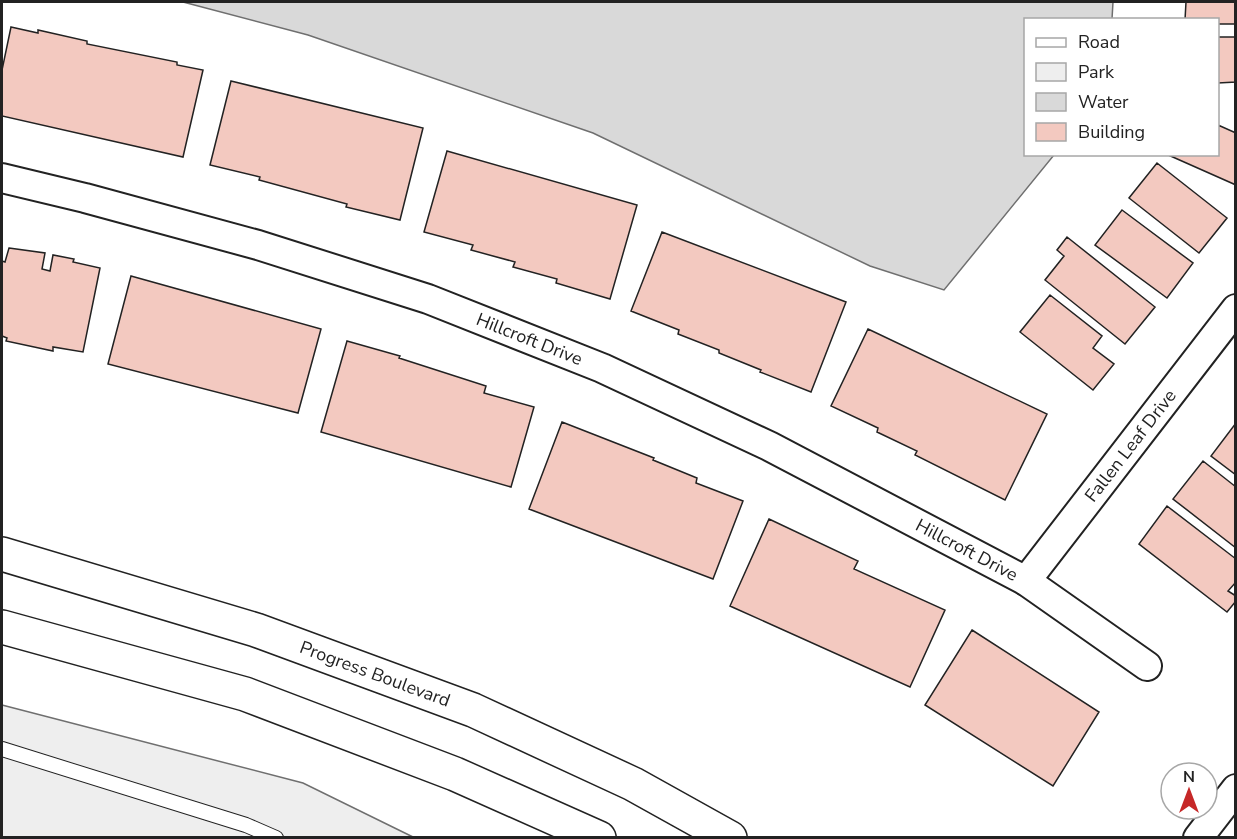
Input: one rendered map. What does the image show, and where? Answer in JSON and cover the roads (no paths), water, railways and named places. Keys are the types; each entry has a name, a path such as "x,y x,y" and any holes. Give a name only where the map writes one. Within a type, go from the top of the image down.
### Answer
{"main road":[{"name":"Progress Boulevard","path":"2,554 256,630 472,711 633,784 730,837"},
{"path":"2,627 245,694 455,774 599,837"}],"street":[{"name":"Hillcroft Drive","path":"2,178 258,245 428,299 602,369 770,446 1026,581 1147,666"},
{"name":"Fallen Leaf Drive","path":"1026,581 1236,309"},
{"path":"1198,837 1236,789"}],"lane":[{"path":"2,749 246,825 276,837"}],"water":[{"path":"183,2 1113,2 1112,18 1024,18 1024,156 1053,156 944,290 870,266 593,133 308,35"}]}
